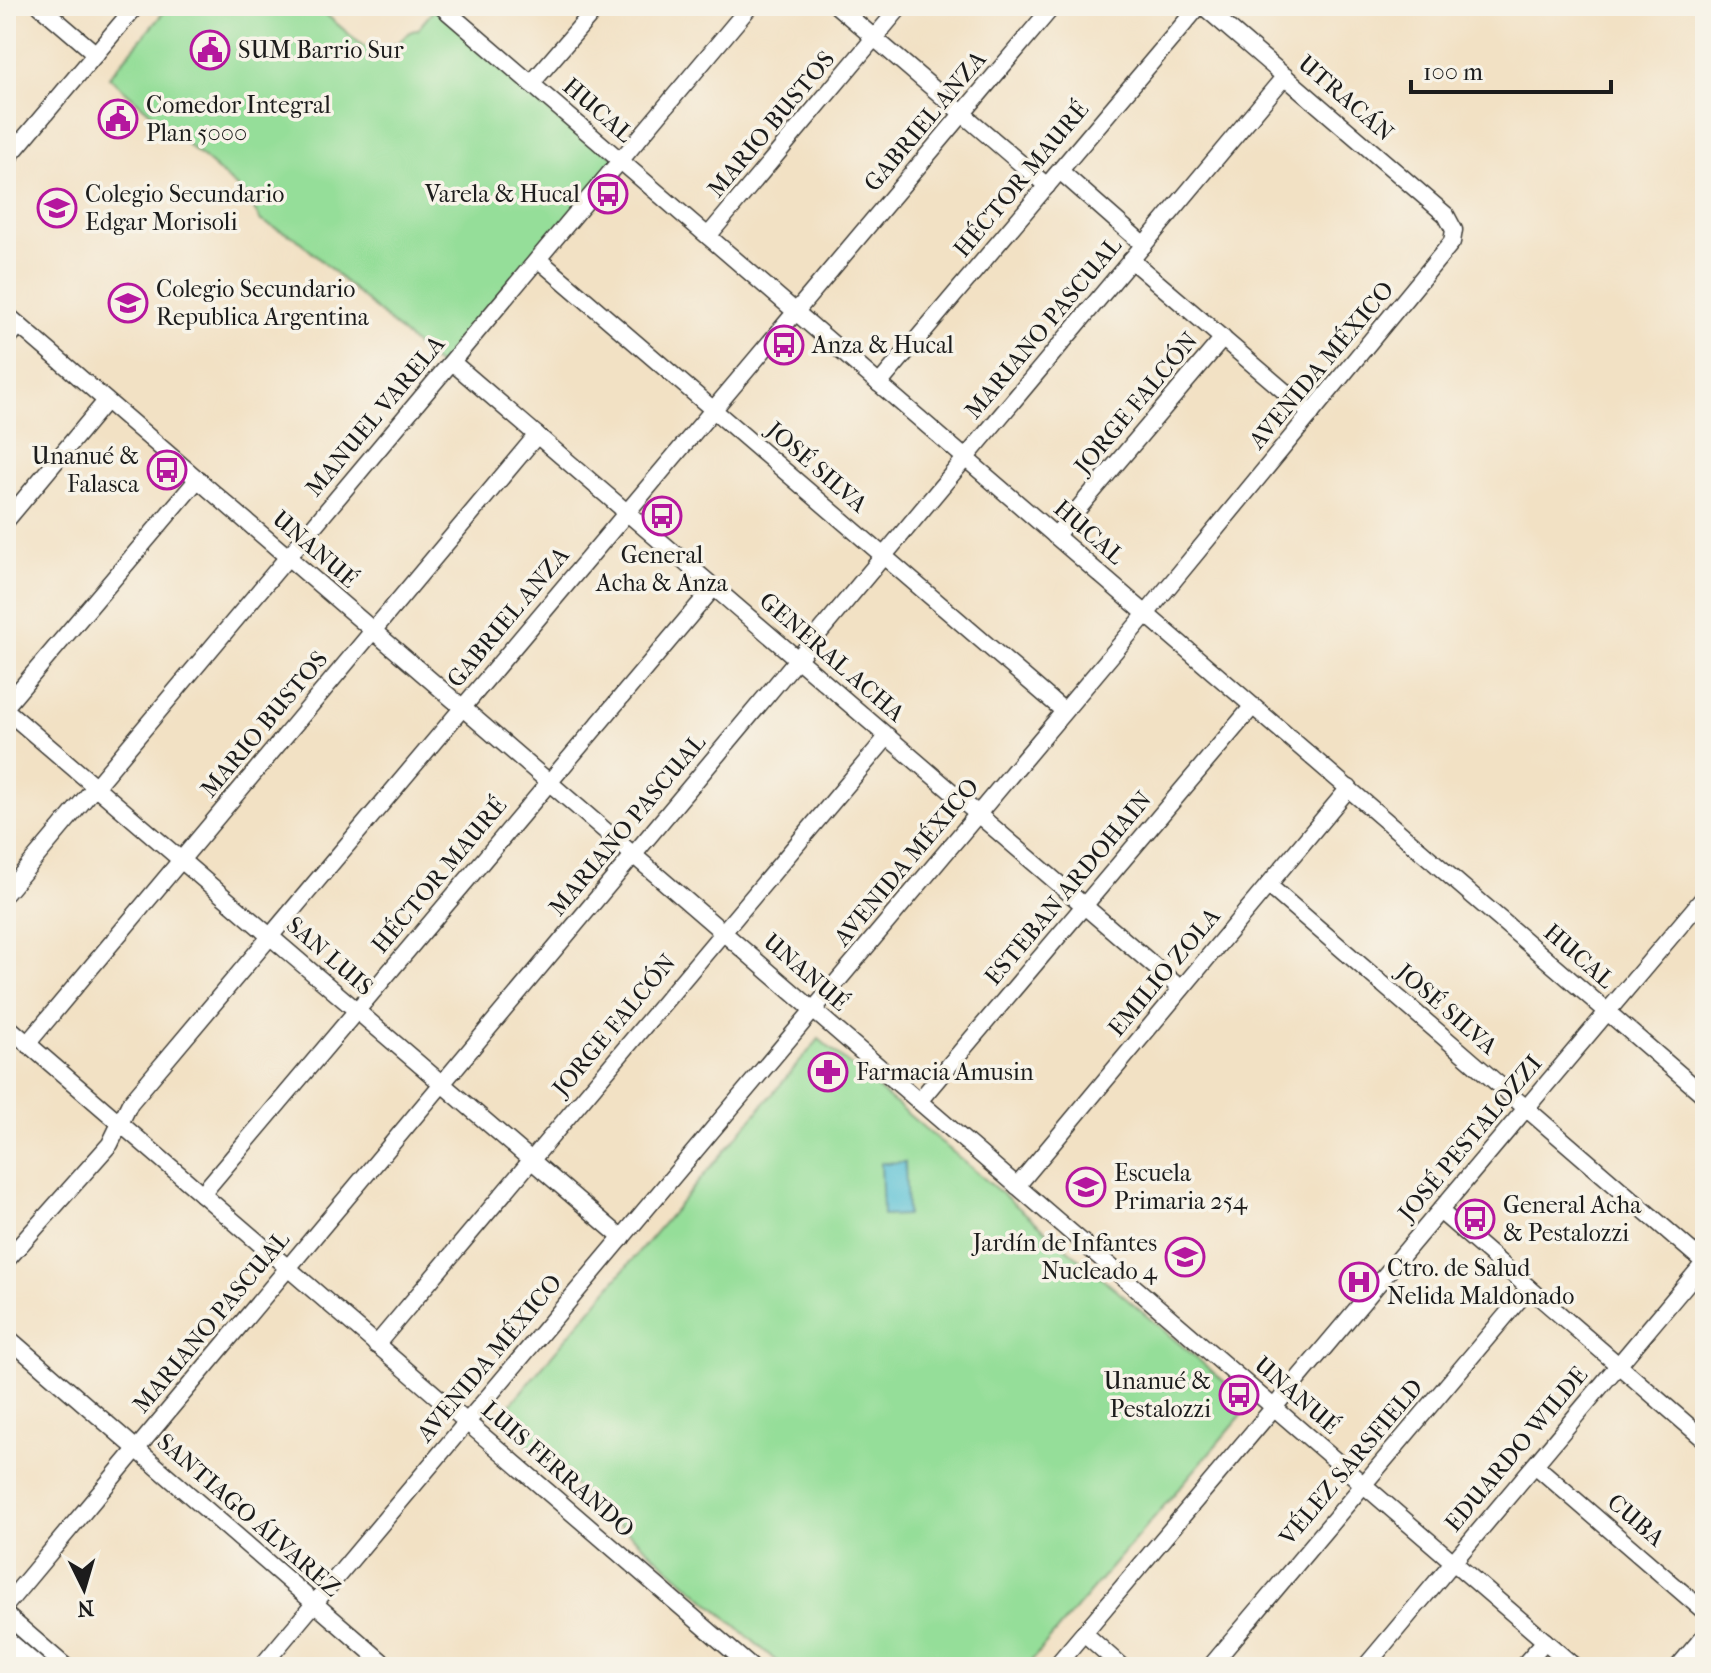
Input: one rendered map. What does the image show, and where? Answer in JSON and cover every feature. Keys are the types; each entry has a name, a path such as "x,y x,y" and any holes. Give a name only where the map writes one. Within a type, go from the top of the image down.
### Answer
{"main road":[{"path":"6,1641 36,1667"}],"street":[{"path":"40,6 96,54"},
{"path":"6,160 136,6"},
{"name":"HUCAL","path":"441,6 1705,1096"},
{"path":"531,84 598,6"},
{"name":"MANUEL VARELA","path":"6,893 750,6"},
{"path":"837,6 1047,186"},
{"name":"MARIO BUSTOS","path":"708,236 901,6"},
{"name":"GABRIEL ANZA","path":"6,1261 110,1144 130,1103 1053,6"},
{"name":"UTRACÁN","path":"1201,6 1446,215 1454,230"},
{"name":"HÉCTOR MAURÉ","path":"879,384 1201,6"},
{"name":"MARIANO PASCUAL","path":"6,1605 1285,76"},
{"path":"1060,171 1144,245"},
{"name":"AVENIDA MÉXICO","path":"261,1667 1146,614 1450,246 1454,230"},
{"name":"JOSÉ SILVA","path":"538,259 1064,711"},
{"path":"1131,260 1311,414"},
{"path":"6,341 12,320"},
{"name":"UNANUÉ","path":"12,320 1575,1667"},
{"name":"JORGE FALCÓN","path":"1055,536 1223,338"},
{"name":"GENERAL ACHA","path":"452,362 1181,989"},
{"path":"6,521 106,401"},
{"name":"MARIO BUSTOS","path":"27,1044 537,435"},
{"path":"6,708 198,479"},
{"name":"HÉCTOR MAURÉ","path":"202,1194 714,587"},
{"name":"ESTEBAN ARDOHAIN","path":"919,1101 1253,706"},
{"name":"SAN LUIS","path":"6,708 622,1238"},
{"name":"JORGE FALCÓN","path":"376,1345 888,736"},
{"name":"EMILIO ZOLA","path":"1017,1186 1349,788"},
{"name":"JOSÉ SILVA","path":"1268,885 1705,1263"},
{"name":"JOSÉ PESTALOZZI","path":"1055,1667 1705,896"},
{"name":"LUIS FERRANDO","path":"6,1025 745,1665"},
{"path":"1440,1211 1705,1440"},
{"name":"EDUARDO WILDE","path":"1365,1667 1705,1263"},
{"name":"VÉLEZ SARSFIELD","path":"1210,1667 1529,1288"},
{"name":"SANTIAGO ÁLVAREZ","path":"6,1336 388,1667"},
{"name":"CUBA","path":"1535,1465 1705,1612"},
{"path":"6,1615 66,1667"},
{"path":"1084,1633 1122,1667"},
{"path":"1678,1667 1705,1635"},
{"path":"1522,1667 1545,1641"}],"green space":[{"path":"169,6 316,6 363,46 377,48 391,45 417,30 437,6 616,159 440,367 296,238 261,221 244,193 109,77"},
{"path":"819,1039 1251,1404 1026,1667 783,1667 498,1419"}],"water":[{"path":"905,1162 907,1215 883,1216 881,1163"}],"place":[{"name":"SUM Barrio Sur","path":"210,50"},
{"name":"Comedor Integral Plan 5000","path":"118,119"},
{"name":"Varela & Hucal","path":"608,194"},
{"name":"Colegio Secundario Edgar Morisoli","path":"57,208"},
{"name":"Colegio Secundario Republica Argentina","path":"128,303"},
{"name":"Anza & Hucal","path":"784,345"},
{"name":"Unanué & Falasca","path":"167,470"},
{"name":"General Acha & Anza","path":"662,516"},
{"name":"Farmacia Amusin","path":"828,1072"},
{"name":"Escuela Primaria 254","path":"1086,1187"},
{"name":"General Acha & Pestalozzi","path":"1475,1219"},
{"name":"Jardín de Infantes Nucleado 4","path":"1185,1257"},
{"name":"Ctro. de Salud Nelida Maldonado","path":"1359,1282"},
{"name":"Unanué & Pestalozzi","path":"1239,1395"}]}
